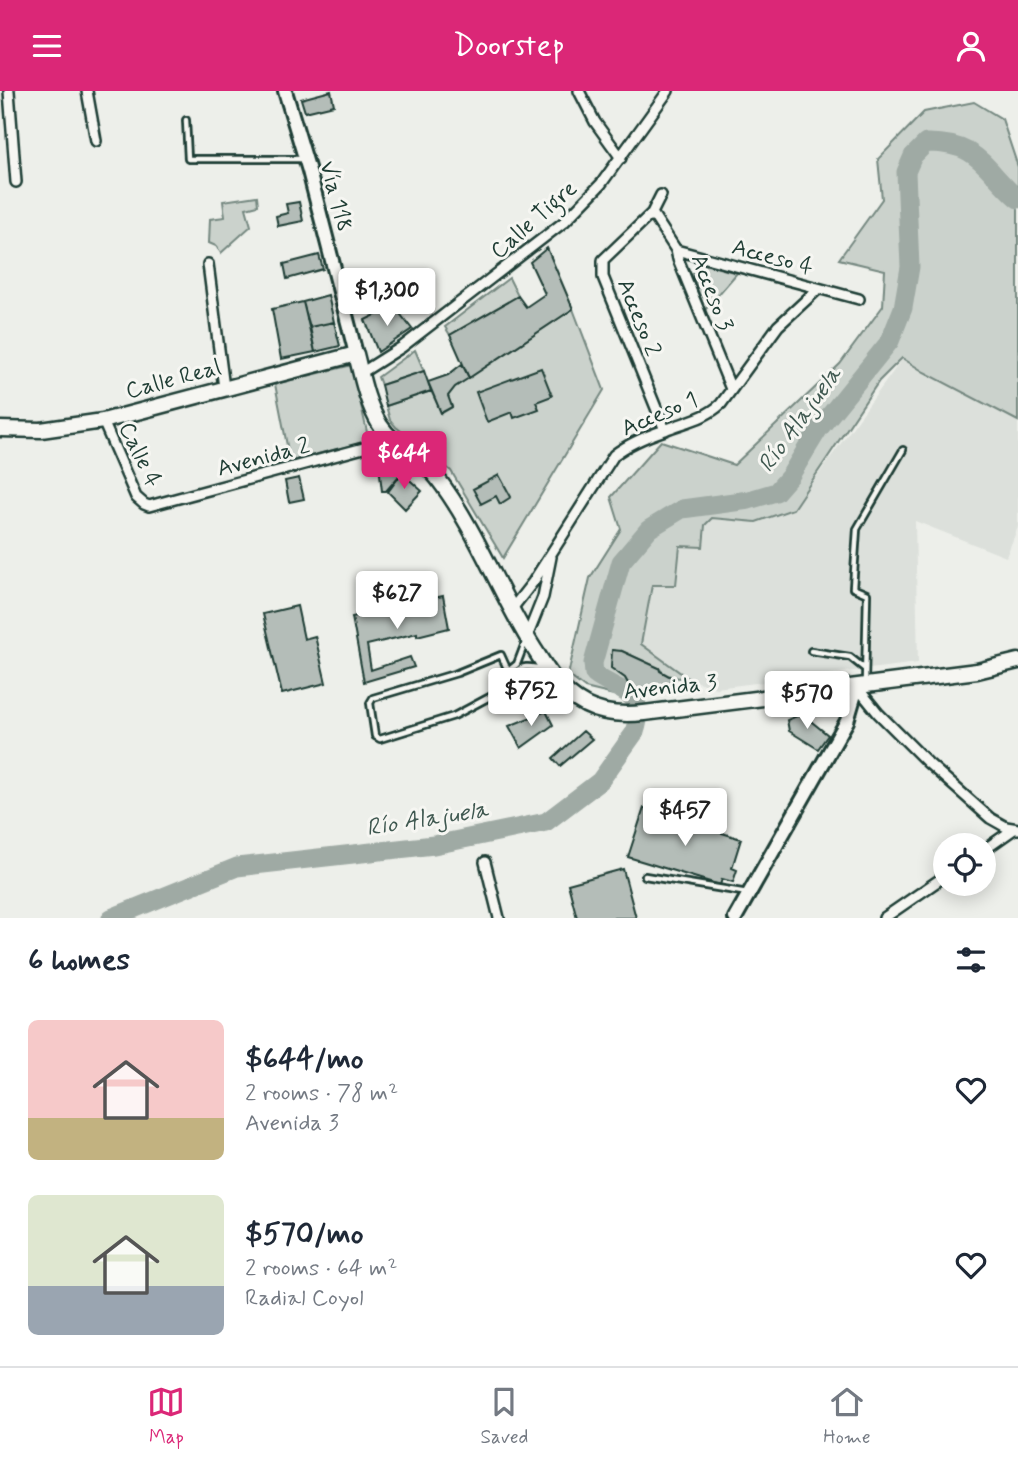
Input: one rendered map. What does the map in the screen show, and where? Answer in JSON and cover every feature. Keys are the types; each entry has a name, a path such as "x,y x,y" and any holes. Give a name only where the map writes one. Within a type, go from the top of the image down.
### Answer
{"main road":[{"name":"Vía 118","path":"285,91 306,159 356,354"},
{"name":"Avenida 3","path":"356,354 374,414 393,440 427,465 439,480 549,672 566,692 589,708 628,715 977,671 1018,661"},
{"name":"Calle Real","path":"0,429 41,431 103,421 356,354"},
{"path":"735,918 847,721 861,686"}],"street":[{"path":"4,91 16,182"},
{"path":"87,91 96,141"},
{"path":"579,91 595,122 621,158"},
{"name":"Calle Tigre","path":"361,373 402,347 564,222 601,184 668,91"},
{"name":"Acceso 2","path":"661,195 652,213 608,254 601,268 665,430"},
{"name":"Acceso 3","path":"652,213 676,250 731,389"},
{"name":"Acceso 4","path":"676,250 859,299"},
{"path":"208,264 224,388"},
{"name":"Acceso 1","path":"512,610 533,582 614,455 623,448 713,412 778,326 818,289"},
{"name":"Calle 4","path":"103,421 136,496 144,504"},
{"name":"Avenida 2","path":"144,504 155,505 393,440"},
{"name":"Acceso 1","path":"527,637 543,597 553,549"},
{"path":"861,686 878,713 979,809 998,823 1016,829"},
{"path":"996,842 1016,829"},
{"path":"485,862 499,918"},
{"path":"884,918 933,884"}],"lane":[{"path":"186,120 188,159 306,159"},
{"path":"861,686 865,669 867,594 853,589 856,529 903,450"},
{"path":"508,671 517,664 527,637"},
{"path":"811,651 850,657 865,669"},
{"path":"501,655 508,671 514,684 454,716 380,739 375,736 370,703 373,698 457,673 501,655"},
{"path":"511,677 523,667 531,666 549,672"},
{"path":"645,876 748,893"}],"shaded area":[{"path":"974,102 1002,119 1018,167 1018,421 902,358 879,381 793,509 756,522 712,518 705,525 703,547 680,546 676,585 652,585 641,644 689,679 668,675 622,651 625,678 642,702 585,688 568,675 590,578 621,529 611,497 661,441 734,465 840,364 883,306 885,270 839,259 882,199 878,159 924,112"},
{"path":"257,196 258,205 246,208 251,226 221,253 216,246 209,243 210,219 225,217 223,201"},
{"path":"704,264 737,273 705,310 692,274"},
{"path":"509,278 518,296 450,335 445,327"},
{"path":"573,309 604,390 503,558 451,471 396,427 390,420 386,406 431,391 442,413 452,407 448,396 455,387"},
{"path":"415,350 424,371 381,385 378,377"},
{"path":"903,358 924,372 1018,421 1018,527 1006,557 915,521 918,663 716,688 689,679 641,644 652,585 680,546 712,518 756,522 793,509"},
{"path":"352,365 369,441 290,461 275,384"}],"building":[{"path":"331,91 334,105 305,112 301,99"},
{"path":"299,202 303,221 278,226 276,216 288,213 286,204"},
{"path":"547,248 573,309 469,378 450,335 518,296 526,307 545,294 530,262"},
{"path":"319,255 323,269 287,279 284,264"},
{"path":"328,295 334,322 310,327 303,302"},
{"path":"303,302 315,352 281,359 272,309"},
{"path":"394,306 412,329 378,352 365,320"},
{"path":"334,322 340,346 315,352 310,327"},
{"path":"462,364 469,378 455,387 448,396 452,407 441,413 428,382 448,375"},
{"path":"541,368 552,396 536,402 539,409 514,418 512,412 487,422 476,392"},
{"path":"424,371 431,391 386,406 381,385"},
{"path":"389,456 405,469 386,491 382,491 378,457"},
{"path":"402,473 422,491 405,509 388,492"},
{"path":"499,475 511,497 500,504 496,496 481,504 473,489"},
{"path":"299,478 304,499 289,502 285,481"},
{"path":"443,596 449,628 367,645 371,670 410,657 414,667 364,682 352,617"},
{"path":"297,606 304,639 315,636 326,683 282,694 263,614"},
{"path":"612,650 622,651 659,668 671,677 670,690 634,694 625,678 611,668"},
{"path":"546,711 553,725 521,748 509,726"},
{"path":"802,714 828,735 818,749 789,731 787,720"},
{"path":"583,731 592,739 560,766 553,758"},
{"path":"644,808 741,839 732,868 737,870 733,882 722,879 720,885 628,857"},
{"path":"623,869 636,918 577,918 568,884"}],"waterway":[{"name":"Río Alajuela","path":"111,918 237,867 434,845 546,822 600,781 635,732 638,718 635,700 594,674 593,663 621,562 649,529 682,509 749,500 776,492 790,476 818,430 890,341 903,308 910,267 906,172 913,156 926,143 944,144 969,152 1018,199"}]}
